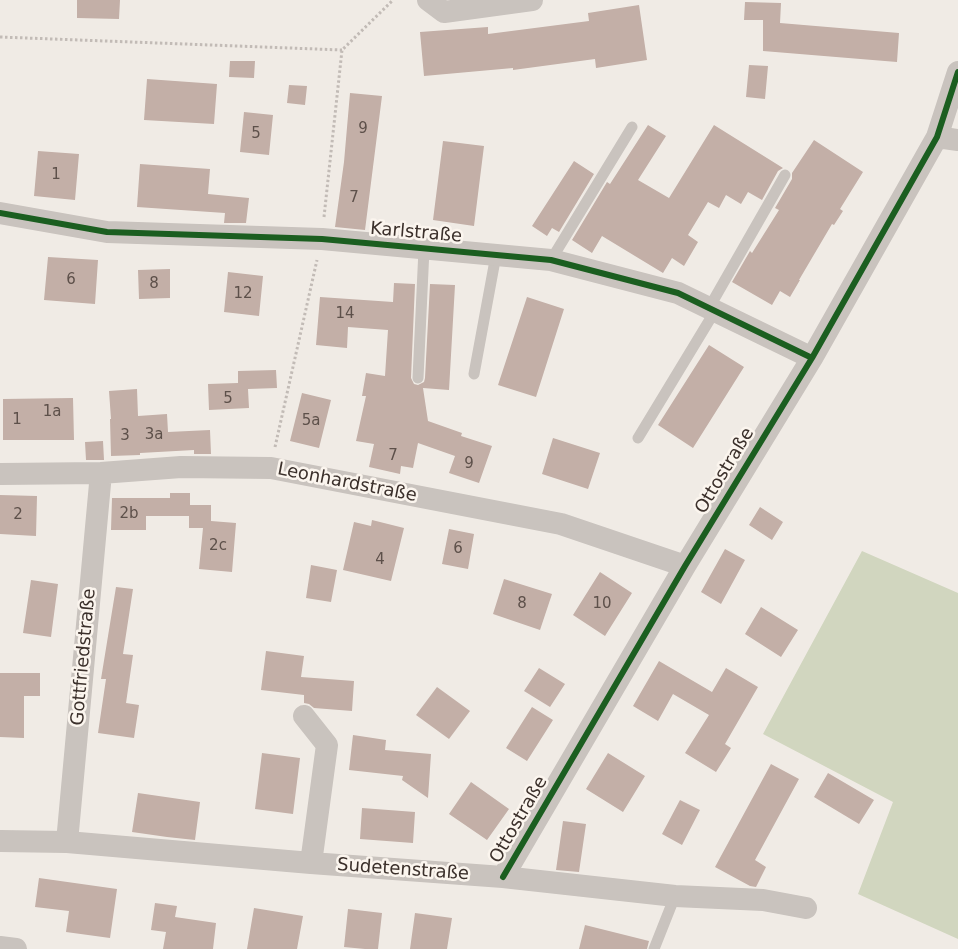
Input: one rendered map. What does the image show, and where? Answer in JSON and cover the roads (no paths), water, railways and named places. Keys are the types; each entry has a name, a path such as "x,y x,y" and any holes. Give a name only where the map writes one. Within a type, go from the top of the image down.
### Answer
{"street":[{"path":"428,0 444,12 532,0"},
{"name":"Ottostraße","path":"503,877 685,566 947,139 958,72"},
{"name":"Karlstraße","path":"0,213 107,232 322,239 551,260 678,293 812,358"},
{"name":"Leonhardstraße","path":"0,474 101,473 181,467 271,468 561,524 685,566"},
{"name":"Gottfriedstraße","path":"67,842 101,473"},
{"path":"304,716 327,744 311,863"},
{"name":"Sudetenstraße","path":"0,841 67,842 503,877 674,896 763,900 806,908"},
{"path":"0,947 16,949"}],"lane":[{"path":"551,260 632,127"},
{"path":"638,438 712,309 785,175"},
{"path":"418,378 424,249"},
{"path":"474,374 496,255"},
{"path":"654,949 674,896"}]}
